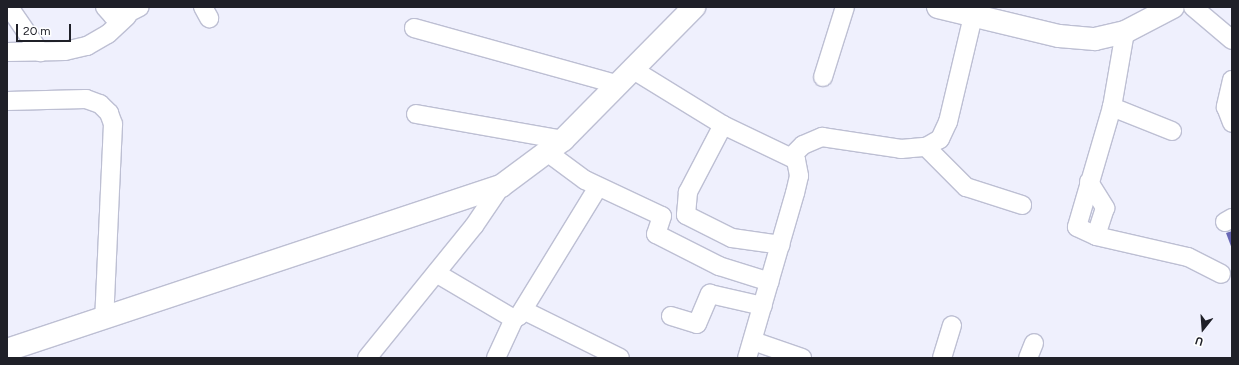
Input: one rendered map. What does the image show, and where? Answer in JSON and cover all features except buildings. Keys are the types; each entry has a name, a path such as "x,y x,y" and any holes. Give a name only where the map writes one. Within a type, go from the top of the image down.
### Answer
{"street":[{"path":"9,7 40,52"},
{"path":"105,7 113,16 134,12"},
{"path":"7,350 104,320 501,186 555,146 694,7"},
{"path":"823,77 845,7"},
{"path":"938,7 1059,36 1095,39 1125,32 1173,7"},
{"path":"1193,7 1232,40"},
{"path":"7,52 40,52 87,46 108,34 134,12"},
{"path":"792,157 803,145 822,137 901,149 926,147 940,139 948,122 973,16"},
{"path":"414,28 616,84"},
{"path":"1125,32 1112,107 1076,223 1080,230 1096,236 1188,257 1221,274"},
{"path":"632,69 723,125 792,157 799,176 781,245 747,358"},
{"path":"1232,80 1226,107 1232,123"},
{"path":"7,101 86,99 100,104 109,113 113,124 104,320"},
{"path":"1112,107 1172,131"},
{"path":"416,114 555,146 598,187 662,216 656,234 719,266 770,282"},
{"path":"723,125 688,192 686,215 732,238 781,245"},
{"path":"926,147 966,187 1022,205"},
{"path":"1089,182 1105,208 1096,236"},
{"path":"367,358 474,226 501,186"},
{"path":"496,358 518,314 598,187"},
{"path":"670,316 697,324 710,294 719,266"},
{"path":"436,273 518,314 620,358"},
{"path":"710,294 762,306"},
{"path":"942,358 952,325"},
{"path":"753,341 802,358"}]}
